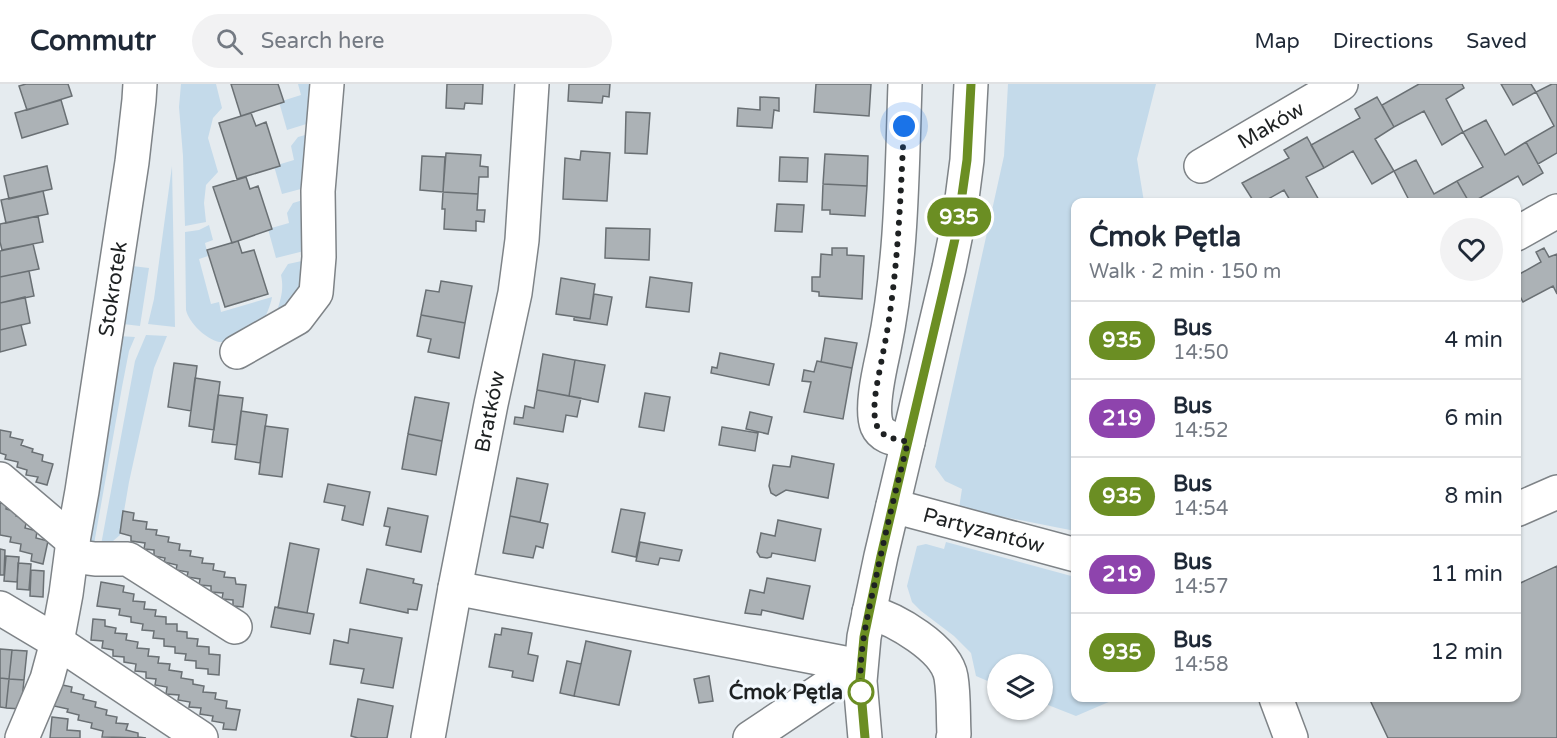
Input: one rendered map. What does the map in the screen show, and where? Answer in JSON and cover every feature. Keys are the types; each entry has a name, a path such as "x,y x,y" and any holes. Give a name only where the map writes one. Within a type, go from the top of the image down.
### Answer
{"street":[{"name":"Stokrotek","path":"22,738 47,679 57,642 132,162 140,84"},
{"path":"237,352 297,318 316,293 319,257 318,191 327,84"},
{"name":"Bratków","path":"428,738 455,588 514,293 522,240 532,84"},
{"path":"905,84 897,256 888,332 878,377 875,418 883,434 908,442"},
{"path":"865,738 860,666 864,637 960,214 967,160 971,84"},
{"name":"Maków","path":"1201,166 1341,84"},
{"path":"1521,231 1557,211"},
{"path":"0,479 72,549 95,559 128,559 235,627"},
{"path":"1521,508 1557,492"},
{"name":"Partyzantów","path":"893,506 1071,554"},
{"path":"455,588 860,666"},
{"path":"0,608 57,642 201,738"},
{"path":"869,612 892,620 929,644 946,664 951,676 953,738"},
{"path":"750,738 860,666"},
{"path":"1278,702 1291,738"}],"shaded area":[{"path":"181,84 216,84 222,108 213,118 208,138 218,172 206,185 204,203 206,222 185,226 179,107"},
{"path":"298,84 320,84 316,121 287,130 279,102 301,95"},
{"path":"1008,84 1156,84 1137,159 1143,198 1071,198 1071,530 959,508 962,489 945,481 935,467 1004,156"},
{"path":"316,132 312,186 282,194 274,166 294,160 291,146 298,137"},
{"path":"172,166 175,327 148,324 154,299"},
{"path":"313,197 312,249 276,258 268,229 289,223 287,213 293,203"},
{"path":"209,225 213,240 205,243 208,256 199,259 211,304 219,302 221,312 272,297 266,315 255,330 223,342 209,338 199,330 186,310 185,232 199,230"},
{"path":"311,259 301,303 277,311 282,289 281,275 288,264"},
{"path":"132,266 149,268 140,326 123,324"},
{"path":"146,335 167,336 154,368 120,535 113,541 101,545 135,361"},
{"path":"118,336 135,337 129,351 94,544 87,538"},
{"path":"946,542 1071,576 1071,702 1109,702 1076,716 1053,707 1053,654 987,654 987,681 976,676 971,653 912,602 907,586 917,546 926,544 944,549"}],"building":[{"path":"68,84 72,96 27,110 19,86"},
{"path":"231,84 278,84 284,102 241,116"},
{"path":"447,84 483,84 482,104 465,103 464,109 446,108"},
{"path":"569,84 610,84 609,97 603,96 602,103 568,101"},
{"path":"816,84 871,84 869,116 814,112"},
{"path":"1419,84 1462,84 1464,88 1446,99 1463,132 1442,145 1424,111 1394,127 1382,105"},
{"path":"1501,84 1531,84 1536,92 1513,105"},
{"path":"1557,84 1557,153 1538,164 1526,142 1554,126 1536,92"},
{"path":"760,97 779,98 779,111 774,110 772,128 737,126 738,108 760,110"},
{"path":"1377,97 1394,127 1375,139 1394,171 1372,184 1353,151 1324,168 1311,145 1360,118 1355,109"},
{"path":"61,100 68,124 22,138 15,113"},
{"path":"626,112 650,113 647,154 625,153"},
{"path":"251,113 256,126 266,122 280,166 237,179 219,123"},
{"path":"1486,120 1505,155 1526,142 1543,173 1523,185 1518,176 1480,198 1467,198 1457,181 1483,167 1463,132"},
{"path":"1307,137 1324,168 1306,177 1318,198 1289,198 1284,190 1270,198 1251,198 1242,183 1289,158 1284,150"},
{"path":"581,151 610,153 607,201 563,199 565,158 580,160"},
{"path":"446,153 481,155 480,166 488,167 488,177 479,177 478,194 443,192"},
{"path":"825,154 868,156 867,186 823,184"},
{"path":"422,156 445,157 443,192 420,190"},
{"path":"780,157 808,158 807,182 779,181"},
{"path":"1416,160 1434,194 1457,181 1467,198 1408,198 1394,171"},
{"path":"47,166 52,189 9,199 4,176"},
{"path":"246,177 250,189 258,186 272,229 232,243 213,187"},
{"path":"823,184 867,186 865,216 830,214 830,210 822,210"},
{"path":"43,191 48,214 6,223 1,200"},
{"path":"443,192 478,194 477,210 485,210 484,222 476,221 476,231 444,229"},
{"path":"777,204 804,205 802,232 775,231"},
{"path":"38,216 43,242 2,250 0,224"},
{"path":"606,228 650,229 649,260 605,258"},
{"path":"238,241 242,253 254,250 268,294 225,307 207,250"},
{"path":"33,244 39,269 0,277 0,251"},
{"path":"832,248 847,248 847,255 864,256 862,299 819,296 819,292 812,291 812,277 820,277 821,254 832,255"},
{"path":"1544,248 1549,257 1557,254 1557,294 1553,286 1523,302 1521,273 1541,262 1536,252"},
{"path":"29,271 34,296 0,303 0,277"},
{"path":"650,277 692,283 689,312 646,307"},
{"path":"561,278 595,284 590,319 556,314"},
{"path":"441,281 472,286 465,323 421,315 426,290 439,292"},
{"path":"594,294 612,297 607,325 574,320 574,317 590,319"},
{"path":"25,297 30,323 0,330 0,303"},
{"path":"421,315 465,323 459,358 428,352 431,339 417,336"},
{"path":"21,325 26,345 0,352 0,330"},
{"path":"825,338 857,343 852,368 821,362"},
{"path":"720,353 774,364 769,385 711,373 712,367 717,368"},
{"path":"543,354 575,360 569,396 537,390"},
{"path":"575,360 605,365 598,402 569,396"},
{"path":"817,361 852,368 843,419 804,412 811,382 802,381 804,370 814,372"},
{"path":"174,363 197,366 191,411 168,407"},
{"path":"195,378 220,382 214,430 189,426"},
{"path":"537,390 581,398 577,417 566,415 563,432 514,424 515,417 523,418 525,406 534,408"},
{"path":"645,393 670,397 664,431 639,427"},
{"path":"218,395 243,398 237,445 212,442"},
{"path":"415,397 449,403 442,441 408,434"},
{"path":"241,411 267,415 260,463 235,459"},
{"path":"750,412 772,417 768,434 746,429"},
{"path":"265,426 288,429 282,477 259,474"},
{"path":"722,427 758,433 755,451 719,445"},
{"path":"0,430 11,432 10,437 23,440 21,445 33,449 32,452 43,455 42,461 53,464 47,485 36,482 38,477 26,475 27,470 17,467 18,462 5,459 6,455 0,453"},
{"path":"408,434 442,441 436,475 402,469"},
{"path":"792,456 834,464 828,498 786,490 776,496 771,493 769,486 773,465 790,467"},
{"path":"517,478 548,484 540,522 510,516"},
{"path":"328,484 370,492 363,525 342,520 345,506 324,502"},
{"path":"0,503 7,504 6,509 17,512 16,516 27,519 25,528 37,531 36,538 48,541 43,564 31,561 32,554 20,551 21,544 10,542 11,537 0,535"},
{"path":"388,508 428,516 421,552 386,545 390,527 384,526"},
{"path":"621,509 645,513 636,557 612,552"},
{"path":"123,511 134,513 133,520 147,522 146,529 157,530 156,535 169,537 168,542 180,544 179,550 191,551 190,556 203,558 202,563 214,564 213,570 225,572 224,577 235,578 236,584 246,585 243,607 233,606 233,600 222,599 223,593 211,592 211,586 199,585 200,579 187,577 188,572 176,570 177,565 164,562 165,558 154,556 154,550 144,549 145,543 131,541 131,536 120,533"},
{"path":"510,516 548,524 543,548 536,546 533,558 503,553"},
{"path":"778,520 821,529 815,561 772,553 771,557 760,557 757,552 761,533 775,536"},
{"path":"640,542 682,550 679,561 660,558 658,565 636,561"},
{"path":"290,543 319,549 307,613 278,608"},
{"path":"0,549 5,550 4,575 0,575"},
{"path":"6,556 19,557 17,582 4,581"},
{"path":"18,563 31,564 29,590 17,589"},
{"path":"1557,566 1557,738 1388,738 1371,702 1521,702 1521,583"},
{"path":"367,569 414,579 413,583 422,585 417,610 408,609 408,613 360,603"},
{"path":"31,570 44,571 43,597 30,596"},
{"path":"767,578 810,586 803,619 762,610 761,615 745,613 750,590 764,593"},
{"path":"101,582 124,586 123,592 134,594 133,601 145,602 144,609 156,610 155,616 166,617 166,624 177,624 177,631 187,632 187,638 198,639 197,646 209,647 209,654 220,655 219,675 208,674 208,669 196,668 196,661 185,660 186,654 175,653 175,647 164,646 164,639 153,638 154,631 142,630 143,624 131,622 131,617 119,615 120,609 97,606"},
{"path":"275,607 314,614 310,634 271,627"},
{"path":"93,619 105,620 105,626 116,628 115,633 127,634 126,640 138,642 137,648 149,649 148,656 159,657 158,663 170,664 169,670 182,672 181,678 193,680 193,684 204,686 203,692 216,693 215,699 227,701 226,708 240,710 236,730 223,729 224,723 212,721 213,716 200,714 201,708 189,707 190,702 178,700 179,695 166,694 167,687 155,685 156,679 146,678 146,672 135,671 136,664 124,662 124,657 113,656 113,650 102,648 103,641 91,640"},
{"path":"502,628 532,633 528,654 538,656 533,681 512,677 513,671 489,667 495,634 501,635"},
{"path":"350,629 402,638 393,688 361,683 364,669 330,664 334,640 348,643"},
{"path":"586,641 631,651 619,705 574,696"},
{"path":"0,649 12,650 9,679 0,678"},
{"path":"12,650 27,651 24,680 9,679"},
{"path":"567,661 581,664 574,696 560,693"},
{"path":"709,676 713,701 699,703 694,679"},
{"path":"0,678 9,679 6,708 0,707"},
{"path":"9,679 24,680 21,709 6,708"},
{"path":"58,684 72,687 71,692 84,695 83,699 96,702 95,707 107,710 106,715 117,717 116,723 128,724 126,730 138,733 138,737 146,738 102,737 103,731 91,728 92,723 78,720 79,715 67,712 68,709 54,706"},
{"path":"358,699 393,706 387,738 351,736"},
{"path":"52,717 68,719 67,730 80,731 80,738 50,738"}],"bus line":[{"name":"935","path":"865,738 860,681 864,637 957,230 967,160 971,84"}],"place":[{"name":"Ćmok Pętla","path":"861,692"}],"route":[{"path":"861,692 860,666 864,637 908,442 883,434 875,418 878,377 888,332 894,287 904,126"}]}
